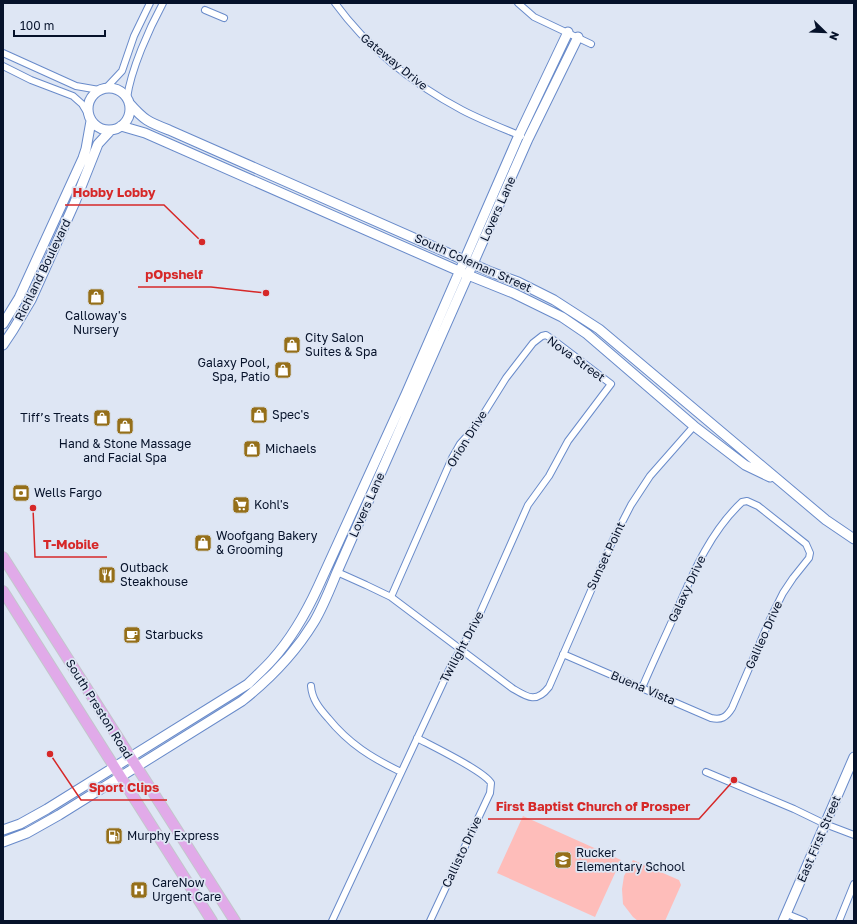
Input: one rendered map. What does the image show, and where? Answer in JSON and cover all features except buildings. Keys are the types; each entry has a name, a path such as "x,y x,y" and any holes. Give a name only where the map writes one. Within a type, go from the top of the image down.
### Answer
{"main road":[{"name":"South Preston Road","path":"3,557 235,921"},
{"name":"South Preston Road","path":"3,591 212,921"}],"street":[{"path":"89,118 87,107 89,100 93,94 103,89 122,71 134,36 150,3"},
{"path":"3,66 31,80 73,96 82,104 89,118 100,129 112,130 121,126 128,117 130,110 128,100 131,77 154,20 163,3"},
{"name":"Gateway Drive","path":"334,3 363,38 407,76 463,110 528,139"},
{"path":"518,3 534,17 591,44"},
{"path":"205,10 224,18"},
{"name":"Lovers Lane","path":"469,262 519,135 568,32"},
{"name":"Lovers Lane","path":"3,842 27,834 42,826 242,701 261,686 294,652 315,621 337,572 410,396 464,273 578,37"},
{"path":"3,53 76,86 103,89 114,88 120,91 128,100"},
{"path":"31,80 36,69"},
{"name":"South Coleman Street","path":"128,100 140,115 149,123 193,140 469,262 518,282 554,300 599,329 826,520 854,539"},
{"name":"Richland Boulevard","path":"3,324 19,298 83,158 86,149 89,118"},
{"name":"South Coleman Street","path":"121,126 145,134 188,152 464,273 525,298 562,317 587,334 694,426 745,465 782,482"},
{"name":"Richland Boulevard","path":"3,345 14,330 31,300 84,182 98,144 112,130"},
{"path":"188,152 193,140"},
{"path":"329,214 334,202"},
{"path":"55,218 66,222"},
{"name":"Nova Street","path":"542,336 546,335 552,339 611,384"},
{"name":"Orion Drive","path":"391,597 452,458 460,444 476,426 506,378 532,343 542,336"},
{"name":"Twilight Drive","path":"332,921 417,738 460,649 477,620 528,505 549,476 568,441 611,384"},
{"name":"Lovers Lane","path":"3,830 20,824 47,809 248,684 272,660 292,635 306,612 410,396"},
{"path":"694,426 703,416"},
{"name":"Sunset Point","path":"460,649 512,688 528,697 538,697 544,694 549,686 613,540 631,505 650,476 694,426"},
{"name":"Galileo Drive","path":"722,718 728,715 732,708 771,617 783,593 805,564 810,553 806,544 758,506 747,501"},
{"name":"Galaxy Drive","path":"642,688 700,559 717,532 731,514 742,502 747,501"},
{"path":"327,567 391,597 460,649"},
{"name":"Buena Vista","path":"563,654 711,718 722,718"},
{"path":"311,686 312,694 318,706 340,732 356,746 376,760 401,772"},
{"name":"Callisto Drive","path":"417,738 450,755 485,776 491,783 490,793 430,921"},
{"name":"East First Street","path":"785,917 854,757"},
{"path":"706,772 794,809 825,824 854,835"},
{"path":"838,921 854,884"},
{"path":"785,917 804,921"}],"shaded area":[{"path":"523,816 621,860 595,917 497,873"},
{"path":"633,860 679,880 681,885 665,921 638,921 623,904 622,889 624,876"}],"place":[{"name":"Hobby Lobby","path":"202,242"},
{"name":"pOpshelf","path":"266,293"},
{"name":"Calloway's Nursery","path":"96,297"},
{"name":"City Salon Suites & Spa","path":"292,345"},
{"name":"Galaxy Pool, Spa, Patio","path":"283,370"},
{"name":"Spec's","path":"259,415"},
{"name":"Tiff’s Treats","path":"102,418"},
{"name":"Hand & Stone Massage and Facial Spa","path":"125,426"},
{"name":"Michaels","path":"252,449"},
{"name":"Wells Fargo","path":"21,493"},
{"name":"Kohl's","path":"241,505"},
{"name":"T-Mobile","path":"33,508"},
{"name":"Woofgang Bakery & Grooming","path":"203,543"},
{"name":"Outback Steakhouse","path":"107,575"},
{"name":"Starbucks","path":"132,635"},
{"name":"Sport Clips","path":"50,754"},
{"name":"First Baptist Church of Prosper","path":"734,780"},
{"name":"Murphy Express","path":"114,836"},
{"name":"Rucker Elementary School","path":"563,860"},
{"name":"CareNow Urgent Care","path":"139,890"}]}
